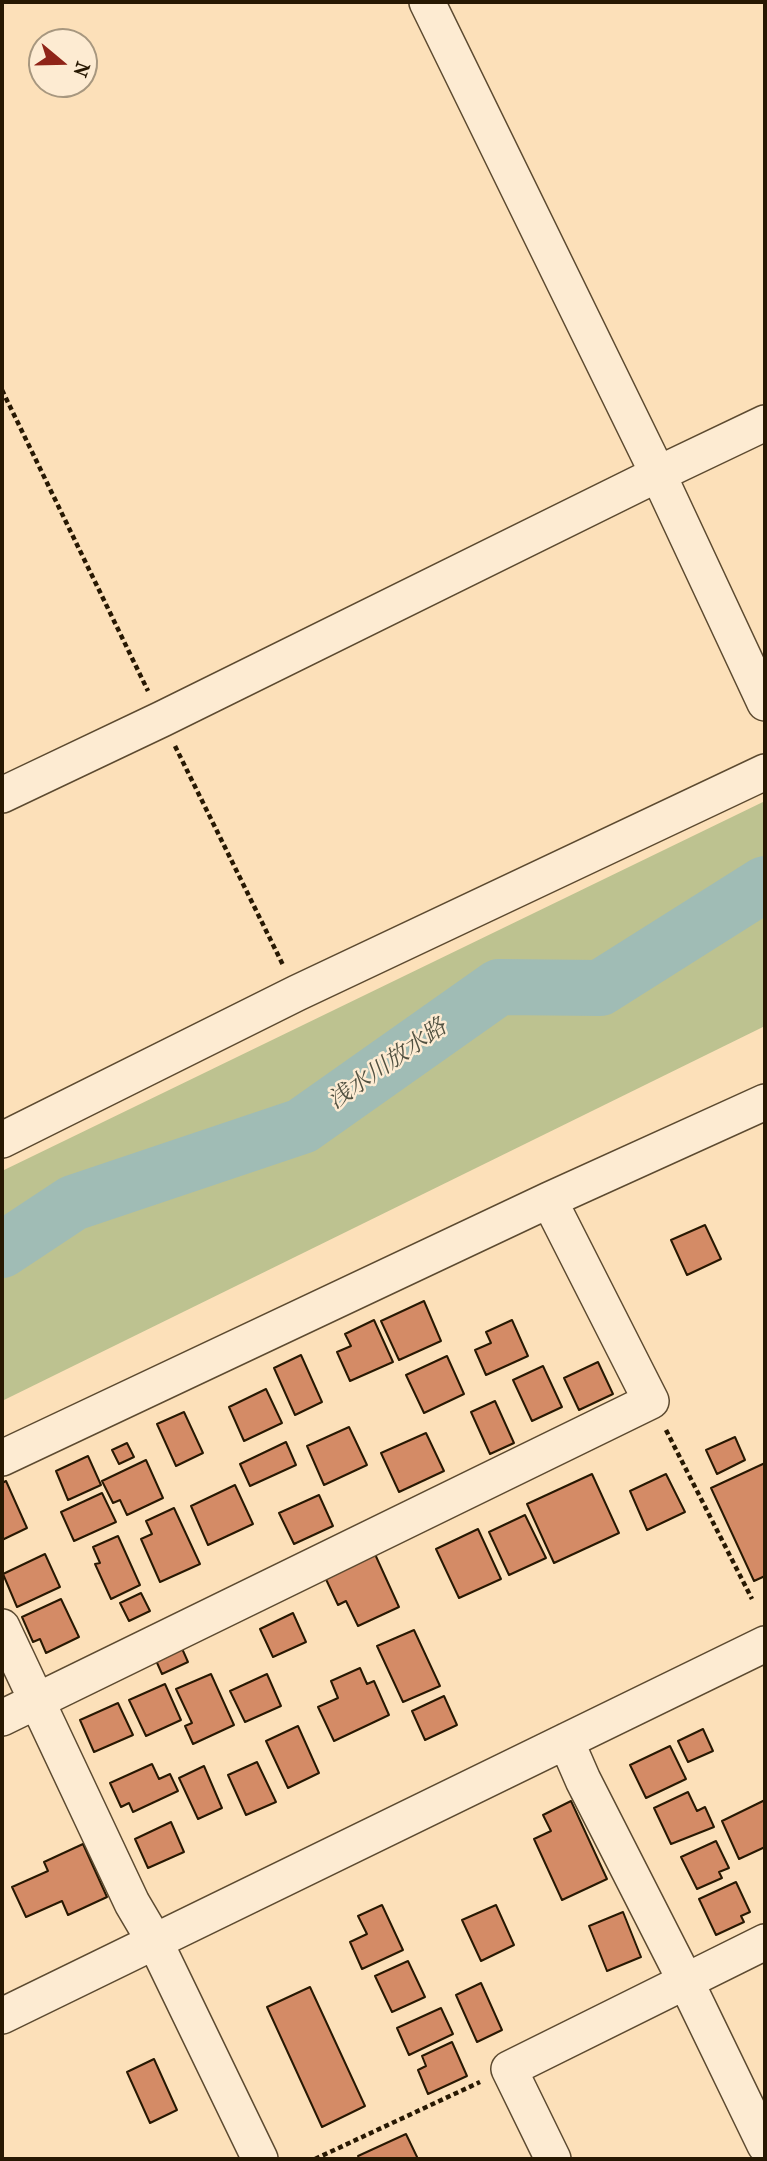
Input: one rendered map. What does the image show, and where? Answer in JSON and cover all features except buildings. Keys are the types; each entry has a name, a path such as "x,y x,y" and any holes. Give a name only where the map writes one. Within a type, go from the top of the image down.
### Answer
{"street":[{"path":"427,2 657,474 765,703"},
{"path":"2,795 765,423"},
{"path":"2,1140 297,993 765,772"},
{"path":"2,1458 549,1200 765,1102"},
{"path":"2,1718 651,1401 549,1200"},
{"path":"2,1626 132,1903 155,1942 260,2159"},
{"path":"2,2016 765,1644"},
{"path":"566,1741 765,2145"},
{"path":"553,2159 509,2069 765,1942"}],"path":[{"path":"651,1401 752,1599"},
{"path":"315,2159 509,2069"}],"green space":[{"path":"765,801 765,1026 2,1401 2,1171"}],"waterway":[{"name":"浅水川放水路","path":"2,1250 73,1203 302,1126 499,987 600,988 765,884"}]}
